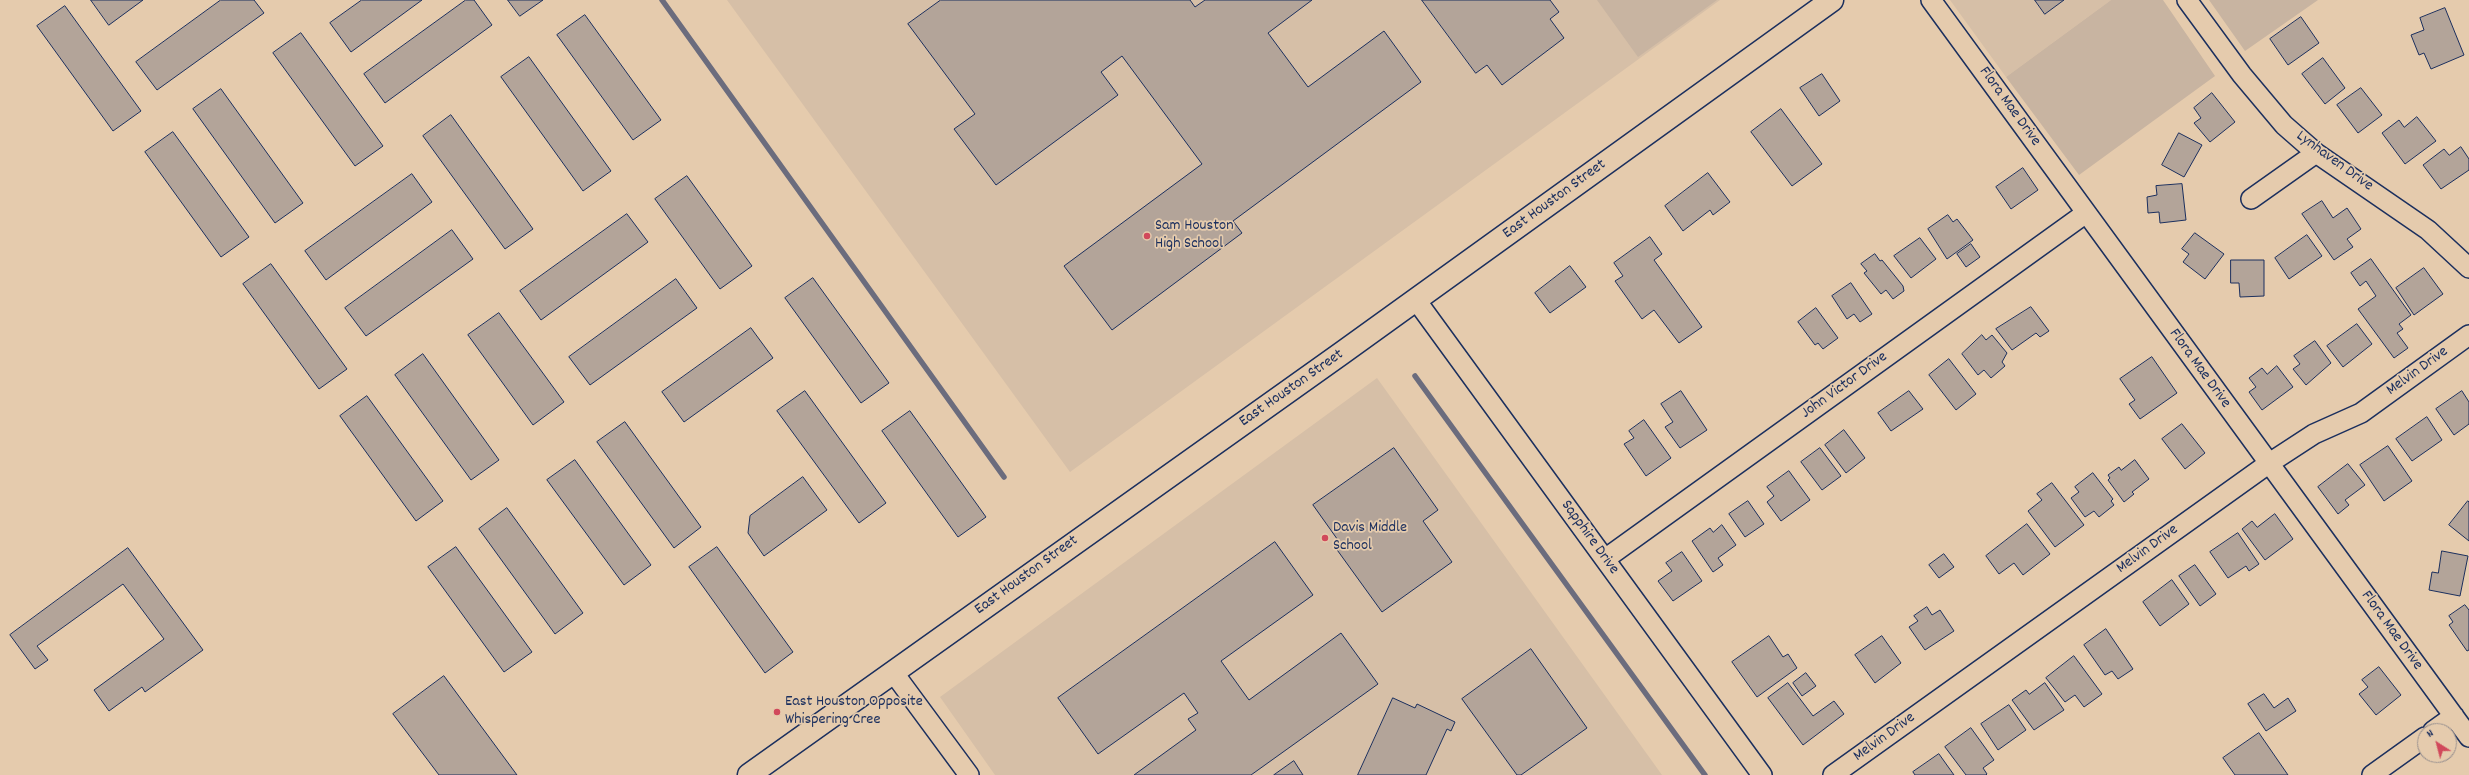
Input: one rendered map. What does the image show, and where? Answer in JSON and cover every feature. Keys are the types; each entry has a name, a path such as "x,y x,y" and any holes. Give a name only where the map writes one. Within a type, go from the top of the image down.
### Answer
{"main road":[{"name":"East Houston Street","path":"749,775 1416,300 1832,0"}],"street":[{"name":"Flora Mae Drive","path":"1931,0 2268,464 2469,737"},
{"name":"Lynhaven Drive","path":"2187,0 2264,104 2316,153 2428,230 2469,268"},
{"path":"2251,199 2316,153"},
{"name":"John Victor Drive","path":"1605,559 2086,213"},
{"name":"Sapphire Drive","path":"1416,300 1762,775"},
{"name":"Melvin Drive","path":"1833,775 2268,464 2314,434 2342,423 2361,413 2469,335"},
{"path":"893,672 969,775"},
{"path":"2444,723 2454,716"},
{"path":"2372,775 2417,743"}],"shaded area":[{"name":"Sam Houston High School","path":"727,0 1720,0 1070,472"},
{"path":"1597,0 1717,0 1638,57"},
{"path":"1950,0 2111,0 2006,77"},
{"path":"2111,0 2163,0 2215,76 2079,175 2006,77"},
{"path":"2209,0 2318,0 2245,51"},
{"name":"Davis Middle School","path":"1377,378 1662,775 995,775 940,697"}],"building":[{"path":"91,0 143,0 109,25"},
{"path":"221,0 254,0 264,13 157,90 136,62"},
{"path":"362,0 422,0 351,52 330,23"},
{"path":"466,0 474,0 492,25 385,103 364,74"},
{"path":"508,0 543,0 520,16"},
{"path":"941,0 1190,0 1195,7 1205,0 1312,0 1268,33 1308,87 1384,31 1421,82 1233,221 1242,233 1112,330 1064,266 1202,164 1122,56 1101,72 1118,95 996,185 954,129 975,114 908,24"},
{"path":"1422,0 1550,0 1559,12 1550,19 1564,38 1502,85 1487,65 1476,73"},
{"path":"2035,0 2064,0 2045,14"},
{"path":"65,6 141,111 113,131 37,26"},
{"path":"2445,8 2464,55 2431,69 2424,53 2419,55 2411,35 2424,30 2420,18"},
{"path":"585,15 661,120 633,140 557,35"},
{"path":"2301,17 2319,43 2288,65 2270,39"},
{"path":"301,33 383,146 355,166 273,53"},
{"path":"529,57 611,171 583,191 501,77"},
{"path":"2323,58 2345,88 2325,104 2302,74"},
{"path":"1822,74 1840,101 1819,116 1800,88"},
{"path":"2361,88 2382,115 2358,133 2337,105"},
{"path":"221,89 303,203 275,223 193,109"},
{"path":"2212,93 2235,122 2210,142 2194,123 2201,118 2194,108"},
{"path":"1781,109 1822,164 1792,186 1751,132"},
{"path":"451,115 533,229 505,249 423,136"},
{"path":"2417,117 2436,141 2405,164 2382,133 2399,120 2404,127"},
{"path":"173,132 249,237 221,257 145,152"},
{"path":"2179,133 2202,145 2184,177 2162,165"},
{"path":"2461,147 2469,159 2469,170 2441,189 2423,165 2444,149 2449,155"},
{"path":"2023,168 2038,190 2011,209 1996,187"},
{"path":"1708,173 1730,202 1713,215 1710,210 1683,231 1665,206"},
{"path":"412,174 432,202 326,280 305,251"},
{"path":"687,176 752,266 720,289 655,199"},
{"path":"2182,184 2186,220 2160,223 2159,212 2148,213 2147,197 2157,195 2156,186"},
{"path":"2322,201 2333,218 2347,208 2361,229 2347,239 2353,247 2334,260 2302,214"},
{"path":"627,214 648,242 541,320 520,291"},
{"path":"1948,215 1953,222 1957,219 1973,240 1947,259 1928,229"},
{"path":"452,230 473,259 366,336 345,308"},
{"path":"2195,233 2224,254 2205,279 2183,262 2189,254 2182,249"},
{"path":"2307,235 2322,256 2289,279 2275,258"},
{"path":"1650,237 1662,254 1654,260 1702,327 1679,343 1654,310 1642,319 1615,281 1623,276 1614,263"},
{"path":"1920,238 1936,259 1911,278 1894,256"},
{"path":"1971,244 1980,257 1966,267 1957,254"},
{"path":"1875,254 1880,261 1882,260 1903,286 1904,291 1893,299 1886,290 1881,294 1864,273 1867,271 1861,264"},
{"path":"2371,259 2411,315 2399,324 2403,329 2397,333 2408,348 2394,358 2358,309 2376,296 2366,281 2360,286 2351,273"},
{"path":"2231,260 2264,260 2264,296 2240,297 2239,283 2231,283"},
{"path":"271,264 347,369 319,389 243,284"},
{"path":"1570,266 1586,287 1550,313 1535,293"},
{"path":"2424,268 2443,294 2414,315 2396,288"},
{"path":"813,278 889,383 861,403 785,298"},
{"path":"676,279 697,308 590,385 569,357"},
{"path":"1851,283 1872,314 1860,322 1854,314 1847,319 1832,296"},
{"path":"2031,307 2049,331 2040,337 2036,333 2012,350 1996,329"},
{"path":"1816,308 1838,338 1823,349 1818,343 1815,345 1798,322"},
{"path":"499,313 564,402 533,425 468,335"},
{"path":"2357,324 2372,344 2343,367 2327,346"},
{"path":"751,328 773,358 684,422 662,392"},
{"path":"1982,335 1986,340 1992,335 2007,353 2002,362 2005,366 1991,378 1984,370 1978,375 1962,354"},
{"path":"2315,341 2331,363 2306,385 2293,369 2300,364 2294,356"},
{"path":"423,354 499,460 471,480 395,375"},
{"path":"2152,357 2177,393 2140,419 2129,404 2135,400 2120,379"},
{"path":"1949,359 1976,394 1956,410 1929,375"},
{"path":"2277,366 2293,387 2262,410 2249,392 2256,387 2249,378 2262,368 2267,374"},
{"path":"805,391 886,503 859,523 777,411"},
{"path":"1681,391 1707,430 1680,448 1665,427 1673,422 1661,404"},
{"path":"1909,391 1923,409 1891,431 1878,413"},
{"path":"2462,391 2469,402 2469,424 2454,435 2436,409"},
{"path":"367,396 443,501 416,521 340,416"},
{"path":"910,411 986,517 958,537 882,431"},
{"path":"2427,417 2442,440 2412,461 2396,439"},
{"path":"1644,420 1671,458 1646,476 1624,444 1634,438 1629,431"},
{"path":"625,422 701,527 674,548 597,442"},
{"path":"2182,424 2205,453 2185,469 2162,439"},
{"path":"1844,430 1865,458 1846,473 1825,445"},
{"path":"2388,446 2412,481 2384,501 2360,465"},
{"path":"1394,448 1438,510 1423,521 1452,562 1382,612 1335,547 1340,543 1313,505"},
{"path":"1820,448 1841,476 1822,490 1801,462"},
{"path":"575,460 651,565 624,585 547,480"},
{"path":"2135,460 2149,479 2132,492 2134,494 2124,502 2108,480 2110,478 2108,475 2119,467 2121,470"},
{"path":"2348,464 2365,485 2345,500 2349,505 2338,514 2318,487"},
{"path":"1789,471 1810,500 1781,521 1767,502 1774,496 1767,487"},
{"path":"2093,473 2113,499 2111,501 2114,505 2099,517 2094,511 2085,517 2071,498 2079,492 2075,487"},
{"path":"803,477 827,510 764,556 748,533 750,516"},
{"path":"2052,483 2084,525 2055,547 2028,511 2042,500 2037,494"},
{"path":"1748,501 1764,524 1745,537 1729,514"},
{"path":"2468,501 2469,502 2469,541 2449,525"},
{"path":"507,508 583,613 555,634 479,529"},
{"path":"2275,514 2293,539 2265,560 2242,529 2252,521 2257,527"},
{"path":"2027,524 2050,554 2023,575 2014,563 1999,574 1986,556"},
{"path":"1722,525 1736,545 1718,558 1723,565 1713,572 1692,541 1710,528 1713,532"},
{"path":"2238,533 2259,564 2249,571 2246,566 2228,578 2210,552"},
{"path":"1275,542 1313,595 1221,661 1249,700 1341,633 1378,684 1251,775 1134,775 1196,730 1188,719 1198,713 1184,693 1098,754 1058,698"},
{"path":"456,547 532,652 504,672 428,567"},
{"path":"717,547 793,652 765,673 689,567"},
{"path":"128,548 203,650 145,692 142,687 109,711 94,690 164,639 123,584 37,646 48,660 35,669 10,635"},
{"path":"2442,551 2468,556 2460,596 2429,590 2432,572 2438,573"},
{"path":"1682,552 1702,581 1673,601 1658,581 1672,571 1666,563"},
{"path":"1944,554 1954,567 1939,578 1929,565"},
{"path":"2195,565 2216,594 2200,606 2179,576"},
{"path":"2172,580 2189,604 2160,626 2143,602"},
{"path":"2465,605 2469,610 2469,650 2467,651 2449,625 2453,622 2449,616"},
{"path":"1927,607 1932,615 1940,610 1954,631 1925,650 1909,627 1918,621 1914,616"},
{"path":"2106,629 2133,669 2118,679 2112,671 2105,675 2084,645"},
{"path":"1769,636 1783,657 1788,654 1797,668 1757,697 1732,662"},
{"path":"1882,636 1901,663 1875,683 1855,655"},
{"path":"1531,649 1587,728 1521,775 1517,775 1462,699"},
{"path":"2074,656 2102,694 2084,707 2075,695 2065,702 2046,678"},
{"path":"2379,667 2401,695 2376,715 2359,694 2368,687 2362,680"},
{"path":"1806,673 1816,686 1802,696 1793,683"},
{"path":"444,676 517,775 439,775 393,714"},
{"path":"1788,683 1813,716 1834,701 1844,714 1803,745 1768,698"},
{"path":"2045,683 2064,710 2034,730 2012,700 2026,690 2029,694"},
{"path":"2264,694 2274,708 2288,698 2296,711 2266,731 2248,704"},
{"path":"1393,698 1415,708 1417,704 1455,722 1451,731 1447,729 1426,775 1358,775"},
{"path":"2009,705 2026,730 1998,750 1981,724"},
{"path":"1971,728 1994,760 1983,768 1987,774 1986,775 1966,775 1945,747"},
{"path":"2259,733 2288,775 2235,775 2223,758"},
{"path":"1939,754 1954,775 1915,775 1913,772"},
{"path":"1294,761 1303,775 1274,775"}],"waterway":[{"path":"662,0 1004,477"},
{"path":"1415,376 1705,775"}],"place":[{"name":"Sam Houston High School","path":"1147,236"},
{"name":"Davis Middle School","path":"1325,538"},
{"name":"East Houston Opposite Whispering Cree","path":"777,712"}]}
